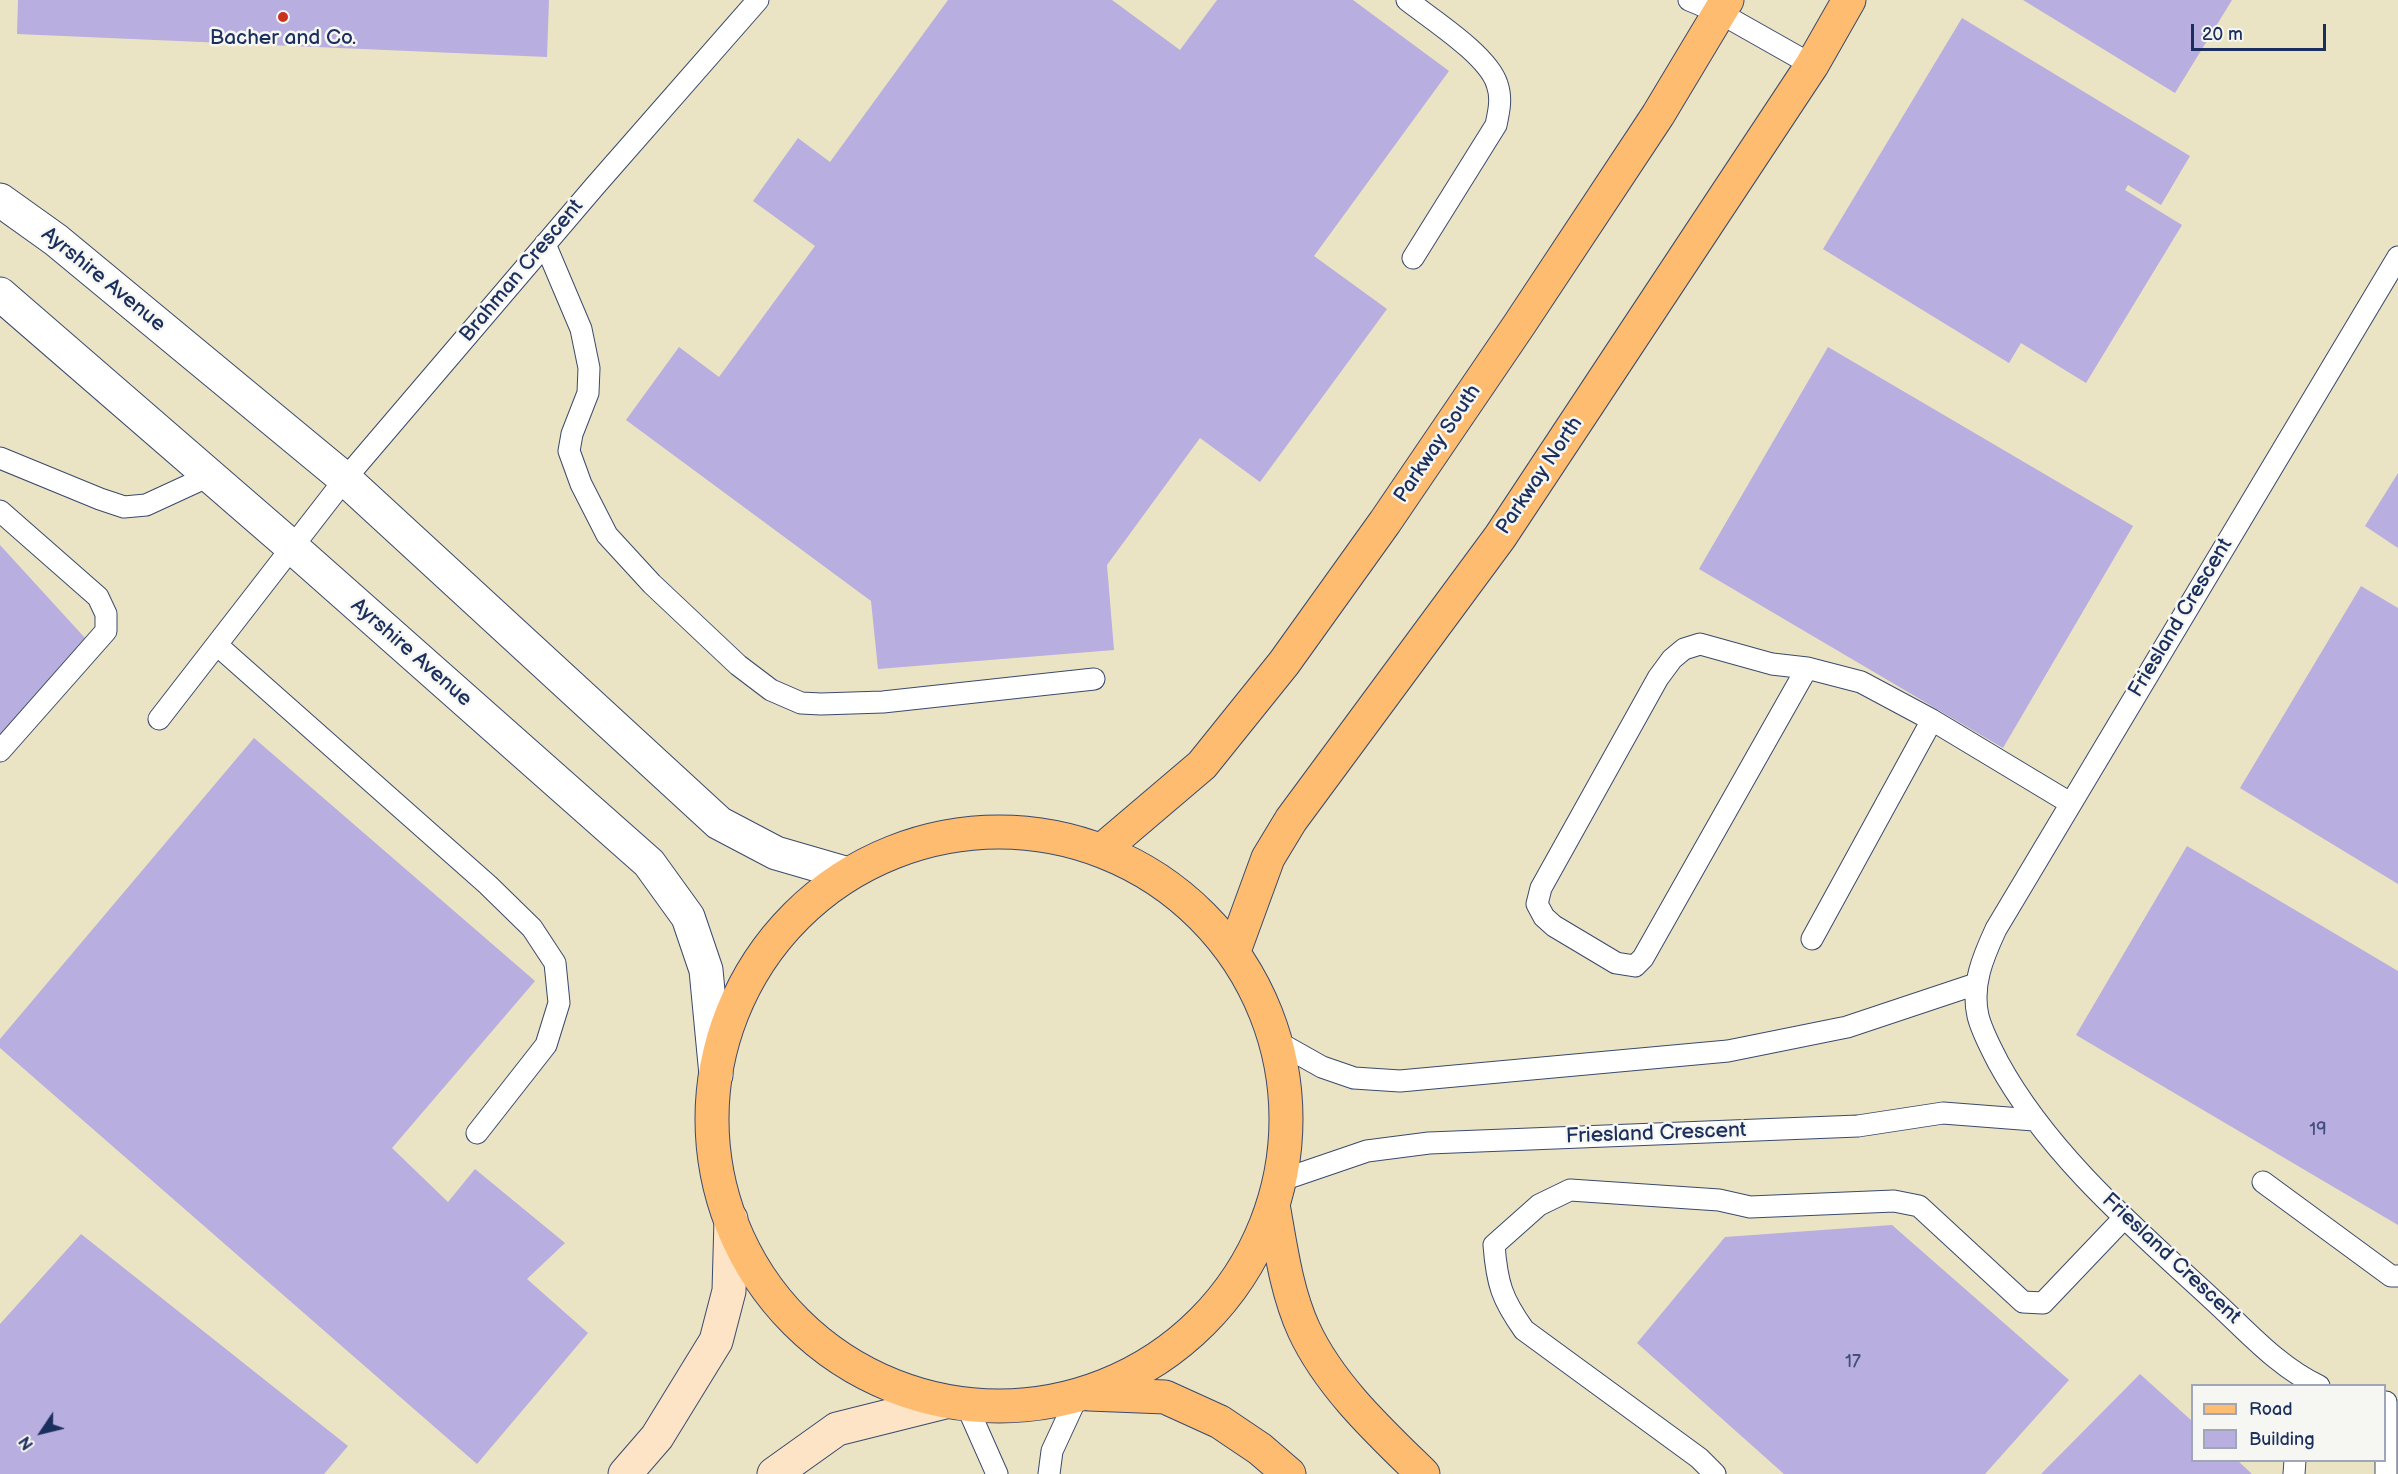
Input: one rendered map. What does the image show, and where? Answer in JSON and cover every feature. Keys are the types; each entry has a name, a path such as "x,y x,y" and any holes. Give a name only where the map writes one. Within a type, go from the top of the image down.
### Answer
{"main road":[{"name":"Parkway North","path":"1234,951 1268,858 1291,820 1500,537 1812,65 1849,0"},
{"name":"Parkway South","path":"1102,850 1202,765 1284,663 1385,522 1519,325 1658,115 1724,7"},
{"path":"1289,1474 1260,1449 1220,1422 1165,1396 1083,1395 1018,1407 956,1403 875,1379 814,1338 765,1284 731,1220 714,1148 716,1075 735,1004 772,941 805,905 845,873 887,853 957,833 1030,832 1102,850 1175,890 1234,951 1274,1040 1285,1128 1278,1195 1284,1268 1304,1330 1335,1380 1368,1419 1423,1474"},
{"path":"1083,1395 1170,1354 1233,1291 1278,1195"},
{"path":"625,1474 657,1437 716,1341 729,1291 731,1220"},
{"path":"774,1474 837,1429 956,1403"}],"street":[{"name":"Ayrshire Avenue","path":"0,200 56,240 345,479 719,823 776,853 845,873"},
{"name":"Ayrshire Avenue","path":"0,294 292,547 649,863 688,917 706,970 716,1075"}],"lane":[{"name":"Brahman Crescent","path":"159,719 345,479 545,244 758,0"},
{"path":"1407,0 1462,42 1489,68 1497,83 1500,103 1496,125 1413,258"},
{"path":"1689,0 1724,7 1812,65"},
{"path":"545,244 581,329 589,368 588,393 572,434 569,451 581,484 607,535 651,584 738,664 771,690 801,703 821,704 883,702 1094,679"},
{"name":"Friesland Crescent","path":"2313,1384 2281,1362 2124,1218 2034,1120 2009,1082 1992,1049 1978,1016 1976,984 1981,961 1996,929 2398,257"},
{"path":"0,458 124,507 146,505 209,476"},
{"path":"0,511 98,597 106,614 106,631 0,751"},
{"path":"1807,668 1643,958 1635,966 1616,963 1554,926 1544,916 1537,904 1540,888 1658,678 1672,659 1684,649 1700,644 1772,664 1807,668 1861,682 1932,720 2070,803"},
{"path":"217,645 488,885 532,928 555,963 559,1003 546,1045 477,1133"},
{"path":"1812,939 1932,720"},
{"path":"1274,1040 1322,1067 1354,1078 1400,1081 1728,1051 1847,1026 1976,984"},
{"name":"Friesland Crescent","path":"1278,1195 1367,1151 1429,1143 1858,1126 1943,1113 2034,1120"},
{"path":"2263,1182 2391,1276 2398,1276"},
{"path":"1716,1474 1699,1458 1524,1330 1506,1305 1496,1275 1494,1245 1539,1205 1570,1190 1719,1200 1750,1207 1894,1201 1910,1204 1919,1206 2023,1302 2043,1303 2124,1218"},
{"path":"1049,1474 1052,1452 1083,1395"},
{"path":"2386,1474 2390,1402"},
{"path":"956,1403 997,1474"}],"building":[{"name":"Bacher and Co.","path":"18,0 549,0 547,57 17,34"},
{"path":"948,0 1112,0 1180,50 1217,0 1353,0 1449,71 1314,256 1387,309 1260,482 1200,438 1107,565 1114,650 878,669 871,601 626,420 679,347 719,377 815,246 753,201 798,138 830,162"},
{"path":"2023,0 2232,0 2175,93"},
{"path":"1962,18 2190,156 2161,205 2128,185 2125,190 2182,225 2086,383 2021,343 2009,363 1823,249"},
{"path":"1828,347 2133,526 2003,748 1699,569"},
{"path":"2398,473 2398,548 2365,526"},
{"path":"0,545 85,638 0,734"},
{"path":"2361,586 2398,608 2398,884 2240,788"},
{"path":"254,738 535,981 392,1148 448,1202 475,1169 565,1243 527,1279 588,1333 477,1464 0,1048 0,1039"},
{"path":"2187,846 2398,971 2398,1225 2076,1035"},
{"path":"1892,1225 2069,1380 1985,1474 1784,1474 1637,1343 1725,1237"},
{"path":"81,1234 348,1446 324,1474 0,1474 0,1324"},
{"path":"2140,1374 2191,1420 2191,1462 2239,1462 2252,1474 2041,1474"}],"place":[{"name":"Bacher and Co.","path":"283,17"}]}
